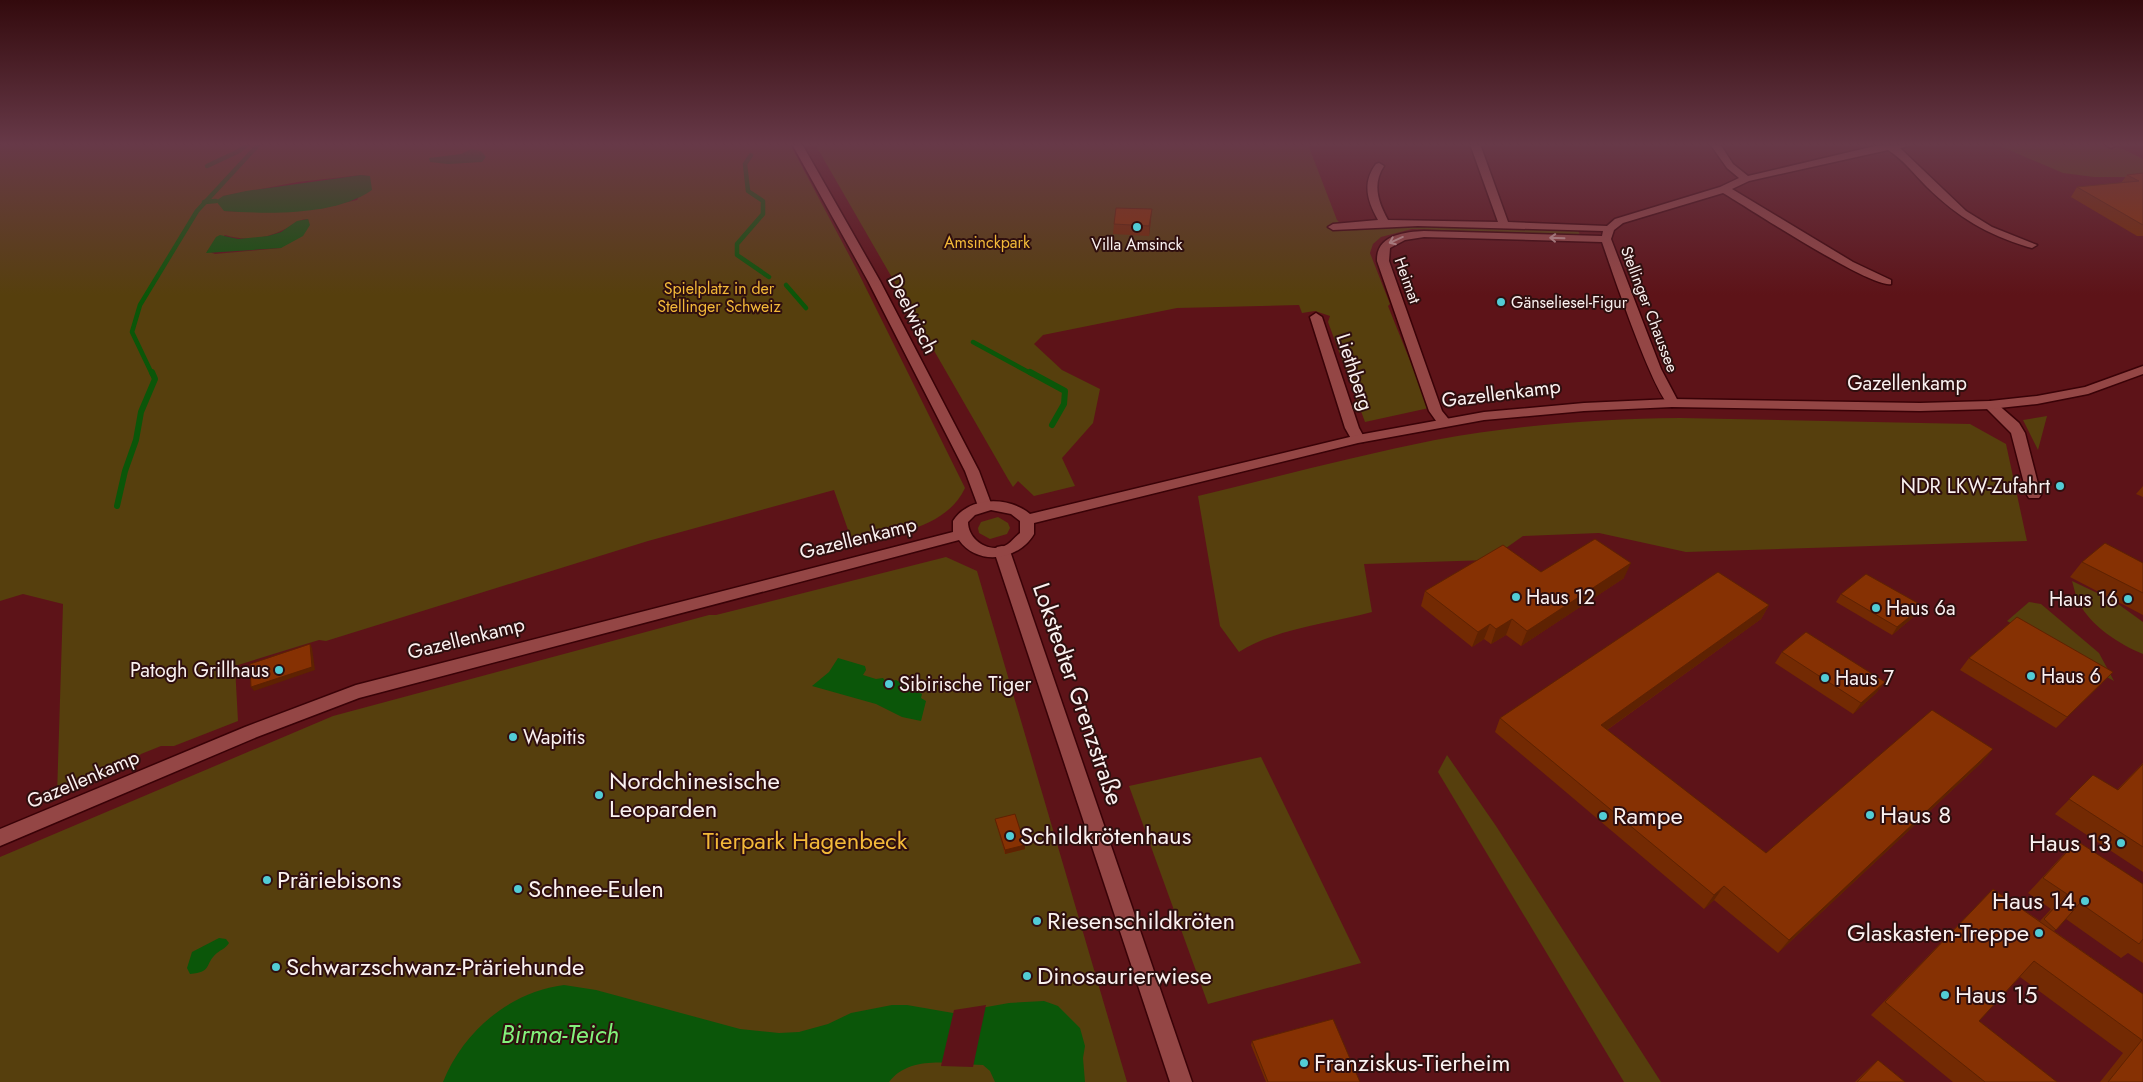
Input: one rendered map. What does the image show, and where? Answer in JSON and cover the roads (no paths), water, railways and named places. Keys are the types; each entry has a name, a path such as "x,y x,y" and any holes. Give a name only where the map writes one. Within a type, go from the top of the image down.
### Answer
{"street":[{"name":"Deelwisch","path":"825,194 879,290 972,471 985,506"},
{"path":"1373,194 1374,204 1384,222"},
{"path":"1493,194 1504,226"},
{"name":"Stellinger Chaussee","path":"1672,403 1655,369 1607,234 1628,218 1706,194"},
{"path":"1733,194 1848,264 1887,282"},
{"path":"1942,194 1970,218 1996,233 2032,245"},
{"path":"1333,227 1384,222 1504,226 1581,225 1607,234"},
{"name":"Heimat","path":"1444,422 1436,411 1383,261 1382,255 1386,244 1401,237 1424,234 1607,234"},
{"name":"Liethberg","path":"1316,317 1352,428 1358,439"},
{"name":"Gazellenkamp","path":"1027,520 1358,439 1444,422 1584,406 1672,403 1920,407 1990,406 2088,390 2143,370"},
{"name":"Gazellenkamp","path":"1990,406 2014,426 2018,433 2034,495"},
{"path":"985,506 1010,508 1021,513 1027,520 1029,530 1024,539 1015,546 1002,551 976,549 969,545 960,535 960,526 964,518 973,511 985,506"},
{"name":"Gazellenkamp","path":"0,838 259,728 356,692 403,678 960,535"},
{"name":"Lokstedter Grenzstraße","path":"1002,551 1181,1082"}],"water":[{"path":"364,194 339,205 321,209 280,213 224,211 216,201 223,196"},
{"path":"308,219 310,225 303,236 281,248 206,253 216,237 220,235 238,239 268,236 281,232 297,221"},
{"path":"838,658 865,666 866,670 863,675 876,679 883,678 886,682 896,680 922,694 921,698 926,701 921,721 902,717 876,704 812,686 829,672"},
{"path":"219,938 226,939 229,943 213,957 205,969 190,974 187,968 192,952"},
{"name":"Birma-Teich","path":"564,985 596,990 740,1029 779,1033 799,1032 828,1024 851,1013 892,1005 907,1005 953,1013 1009,1003 1044,1001 1058,1006 1080,1028 1085,1046 1083,1058 1085,1082 995,1082 990,1071 983,1065 932,1063 908,1067 889,1082 443,1082 463,1047 490,1017 525,996 544,989"}],"waterway":[{"path":"205,202 212,194"},
{"path":"753,194 763,201 763,214 737,244 737,255 769,277"},
{"path":"205,202 216,201"},
{"path":"152,374 132,332 140,305 197,211 205,202"},
{"path":"786,285 806,308"},
{"path":"973,342 1032,374"},
{"path":"117,506 125,471 136,440 141,412 155,379 152,372"},
{"path":"1030,372 1065,391 1064,404 1052,425"}],"place":[{"name":"Villa Amsinck","path":"1137,227"},
{"name":"Gänseliesel-Figur","path":"1501,302"},
{"name":"NDR LKW-Zufahrt","path":"2060,486"},
{"name":"Haus 12","path":"1516,597"},
{"name":"Haus 16","path":"2128,599"},
{"name":"Haus 6a","path":"1876,608"},
{"name":"Patogh Grillhaus","path":"279,670"},
{"name":"Haus 6","path":"2031,676"},
{"name":"Haus 7","path":"1825,678"},
{"name":"Sibirische Tiger","path":"889,684"},
{"name":"Wapitis","path":"513,737"},
{"name":"Nordchinesische Leoparden","path":"599,795"},
{"name":"Haus 8","path":"1870,815"},
{"name":"Rampe","path":"1603,816"},
{"name":"Schildkrötenhaus","path":"1010,836"},
{"name":"Haus 13","path":"2121,843"},
{"name":"Präriebisons","path":"267,880"},
{"name":"Schnee-Eulen","path":"518,889"},
{"name":"Haus 14","path":"2085,901"},
{"name":"Riesenschildkröten","path":"1037,921"},
{"name":"Glaskasten-Treppe","path":"2039,933"},
{"name":"Schwarzschwanz-Präriehunde","path":"276,967"},
{"name":"Dinosaurierwiese","path":"1027,976"},
{"name":"Haus 15","path":"1945,995"},
{"name":"Franziskus-Tierheim","path":"1304,1063"}],"park label":[{"name":"Amsinckpark","path":"987,242"},
{"name":"Spielplatz in der Stellinger Schweiz","path":"719,297"},
{"name":"Tierpark Hagenbeck","path":"805,841"}]}
